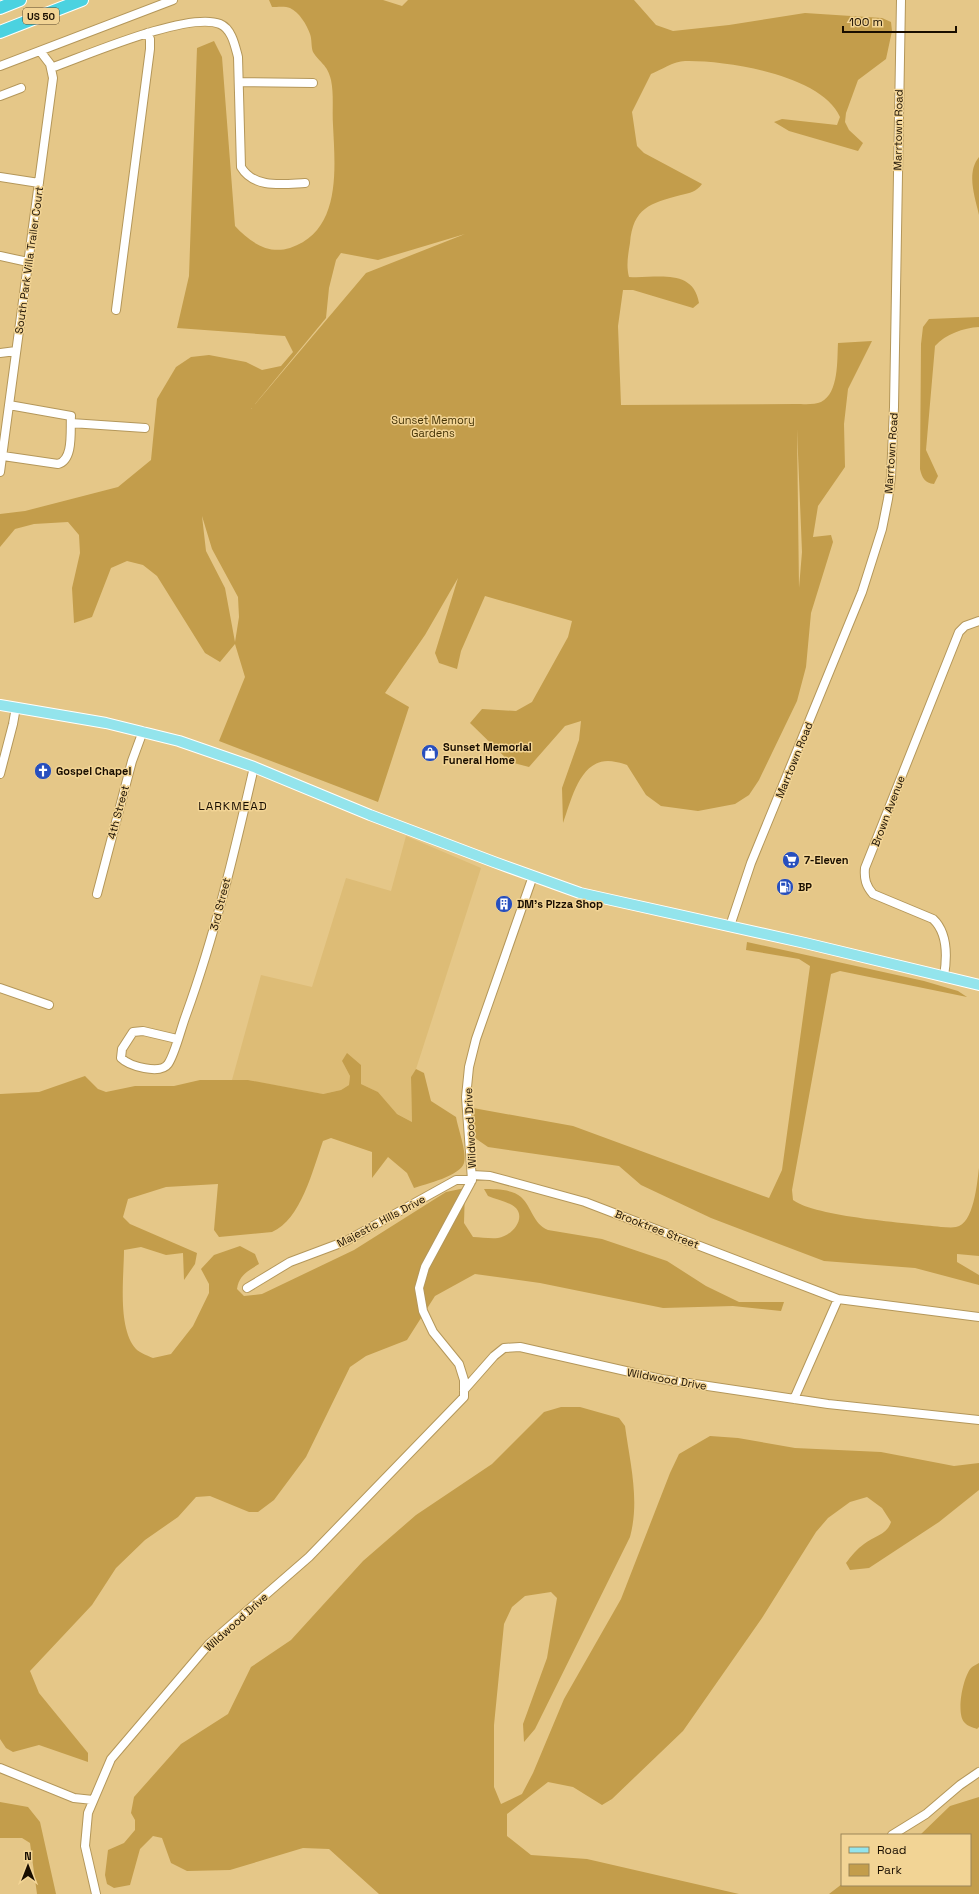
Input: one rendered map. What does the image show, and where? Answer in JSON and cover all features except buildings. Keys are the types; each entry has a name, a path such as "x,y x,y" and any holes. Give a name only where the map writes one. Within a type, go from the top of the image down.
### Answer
{"highway":[{"name":"US 50","path":"0,8 20,0"},
{"name":"US 50","path":"0,32 82,0"}],"main road":[{"path":"0,705 143,731 179,741 254,767 375,817 580,893 730,926 979,985"}],"street":[{"path":"0,66 173,0"},
{"name":"Marrtown Road","path":"730,926 751,863 862,592 882,529 888,499 891,477 894,407 901,0"},
{"path":"50,68 164,28 209,21 221,24 229,32 234,41 238,57 241,167 246,175 254,181 278,184 305,183"},
{"path":"116,310 150,49 150,39 147,33"},
{"name":"South Park Villa Trailer Court","path":"0,472 53,78 50,64 40,51"},
{"path":"239,82 313,84"},
{"path":"0,96 21,88"},
{"path":"0,177 39,183"},
{"path":"0,256 28,262"},
{"path":"0,353 16,351"},
{"path":"3,456 58,464 64,462 70,445 71,416 9,405"},
{"path":"71,423 145,428"},
{"name":"Brown Avenue","path":"944,976 946,952 938,924 933,919 873,894 867,888 864,877 870,855 959,632 965,626 979,621"},
{"path":"0,774 16,707"},
{"name":"4th Street","path":"97,894 132,760 143,731"},
{"name":"3rd Street","path":"177,1039 143,1031 133,1032 122,1049 121,1058 125,1063 155,1070 168,1064 177,1039 213,930 254,767"},
{"name":"Wildwood Drive","path":"96,1894 85,1846 88,1813 111,1759 209,1644 309,1557 464,1397 464,1380 459,1364 433,1332 423,1311 419,1288 425,1268 472,1178 466,1097 469,1067 476,1039 533,876"},
{"path":"0,988 49,1004"},
{"name":"Brooktree Street","path":"472,1178 490,1176 584,1202 838,1299"},
{"name":"Majestic Hills Drive","path":"247,1288 290,1262 346,1241 456,1180 472,1178"},
{"path":"794,1399 838,1299 979,1317"},
{"name":"Wildwood Drive","path":"464,1390 494,1356 504,1348 520,1347 661,1379 794,1399 979,1420"},
{"path":"0,1768 74,1798 93,1800"},
{"path":"894,1834 926,1814 960,1785 979,1772"}],"shaded area":[{"path":"406,836 481,868 416,1069 411,1077 412,1122 396,1113 378,1092 361,1084 361,1065 342,1061 350,1076 349,1085 341,1090 322,1094 248,1080 232,1080 261,975 312,987 346,878 391,891"}],"green space":[{"name":"Sunset Memory Gardens","path":"269,0 383,0 402,6 408,0 634,0 656,25 673,31 729,25 805,13 882,18 891,22 892,31 886,59 858,80 846,113 845,122 849,130 863,143 858,151 789,131 774,122 782,119 837,125 840,117 830,102 814,90 771,73 724,63 681,61 651,74 632,112 637,146 644,153 702,184 693,192 652,204 639,215 632,231 628,260 629,277 672,277 681,279 689,284 695,292 699,303 693,308 633,290 623,290 618,326 621,405 818,403 827,398 834,384 837,367 838,343 872,341 848,389 844,424 845,467 818,506 813,537 831,535 833,542 811,613 806,667 797,701 759,780 749,795 735,804 698,811 661,806 646,795 627,765 608,761 598,763 583,775 573,794 563,823 562,788 579,740 581,721 565,726 529,767 510,762 470,723 482,709 516,711 532,702 568,637 572,621 485,596 461,651 457,669 439,663 435,653 458,578 425,635 385,693 409,707 378,802 219,741 245,677 235,644 220,662 205,653 157,576 143,565 127,561 111,568 92,617 74,623 72,588 80,553 79,535 68,522 34,524 15,529 0,547 0,514 25,511 118,487 151,460 157,399 176,367 191,357 209,355 246,362 262,370 281,366 293,352 285,336 177,328 189,276 197,48 214,41 222,57 235,226 246,237 259,245 274,250 282,250 307,240 319,228 327,213 332,196 334,178 333,97 330,75 326,67 313,52 310,34 305,23 293,10 288,7 272,7","holes":["465,234 366,273 251,409 326,318 329,288 336,260 341,253 378,260","797,429 802,552 799,588","202,516 212,549 238,597 239,617 235,642 225,588 206,551"]},
{"path":"979,157 979,215 972,178 975,163"},
{"path":"979,317 979,327 955,332 944,338 935,346 926,450 938,476 934,484 924,480 920,469 921,344 923,327 929,319"},
{"path":"747,942 924,981 958,991 967,997 840,971 831,974 792,1190 793,1200 821,1211 886,1221 941,1227 956,1227 967,1219 971,1211 976,1192 979,1168 979,1256 957,1254 957,1262 979,1275 979,1285 915,1268 824,1261 711,1218 641,1185 619,1166 488,1147 475,1138 473,1108 573,1126 769,1198 782,1170 810,966 799,959 746,950"},
{"path":"347,1053 361,1065 361,1084 378,1092 397,1114 412,1122 411,1077 416,1069 424,1073 431,1101 456,1117 465,1158 461,1168 450,1176 414,1188 407,1173 388,1157 372,1178 372,1152 331,1138 323,1141 305,1192 291,1217 282,1226 272,1232 219,1237 214,1230 218,1184 166,1187 128,1199 123,1217 130,1224 197,1253 195,1264 184,1280 183,1253 166,1255 141,1247 124,1250 124,1315 130,1340 136,1349 153,1358 171,1354 193,1326 209,1293 209,1284 201,1269 214,1255 240,1246 255,1254 259,1264 242,1277 237,1289 244,1296 262,1294 354,1250 446,1192 465,1188 464,1223 473,1237 498,1238 514,1229 519,1219 517,1209 512,1205 488,1196 484,1189 498,1189 513,1192 525,1201 539,1224 548,1230 602,1239 667,1261 706,1286 739,1302 784,1302 781,1311 733,1306 663,1308 540,1283 475,1274 435,1296 407,1340 366,1356 350,1367 306,1457 274,1500 258,1512 249,1512 210,1496 196,1497 178,1517 145,1540 116,1568 92,1605 30,1671 39,1693 88,1753 88,1762 39,1745 13,1752 6,1748 0,1739 0,1094 39,1092 85,1076 98,1089 106,1092 135,1086 174,1086 200,1080 248,1080 323,1094 341,1090 349,1085 350,1076 342,1061"},
{"path":"561,1407 580,1407 619,1418 625,1426 633,1482 633,1523 630,1537 535,1729 524,1742 523,1724 547,1658 557,1598 551,1592 525,1596 512,1607 504,1624 494,1725 494,1787 501,1804 522,1794 533,1773 564,1699 621,1599 670,1473 679,1454 710,1436 738,1438 795,1448 881,1452 954,1466 979,1463 979,1490 939,1522 869,1568 850,1570 846,1563 861,1546 883,1533 889,1526 891,1522 882,1508 867,1497 850,1502 828,1518 816,1532 762,1618 683,1731 612,1799 602,1805 573,1787 548,1782 507,1814 507,1836 531,1855 587,1859 739,1894 379,1894 329,1849 303,1848 230,1870 187,1871 171,1863 162,1838 153,1836 140,1849 130,1885 114,1888 107,1884 105,1875 108,1850 124,1843 135,1830 135,1820 131,1813 134,1797 181,1744 228,1714 251,1667 291,1640 363,1561 416,1515 492,1464 544,1412"},
{"path":"979,1663 979,1727 977,1729 964,1722 961,1711 961,1703 963,1686 968,1672 972,1667"},
{"path":"979,1797 979,1894 829,1894 841,1885 841,1886 971,1886 971,1834 921,1834 950,1806"},
{"path":"0,1802 28,1807 40,1822 56,1894 37,1894 30,1843 22,1838 0,1838"}],"place":[{"name":"Sunset Memorial Funeral Home","path":"430,753"},
{"name":"Gospel Chapel","path":"43,771"},
{"name":"7-Eleven","path":"791,860"},
{"name":"BP","path":"785,887"},
{"name":"DM's Pizza Shop","path":"504,904"}],"district":[{"name":"LARKMEAD","path":"233,806"}]}
